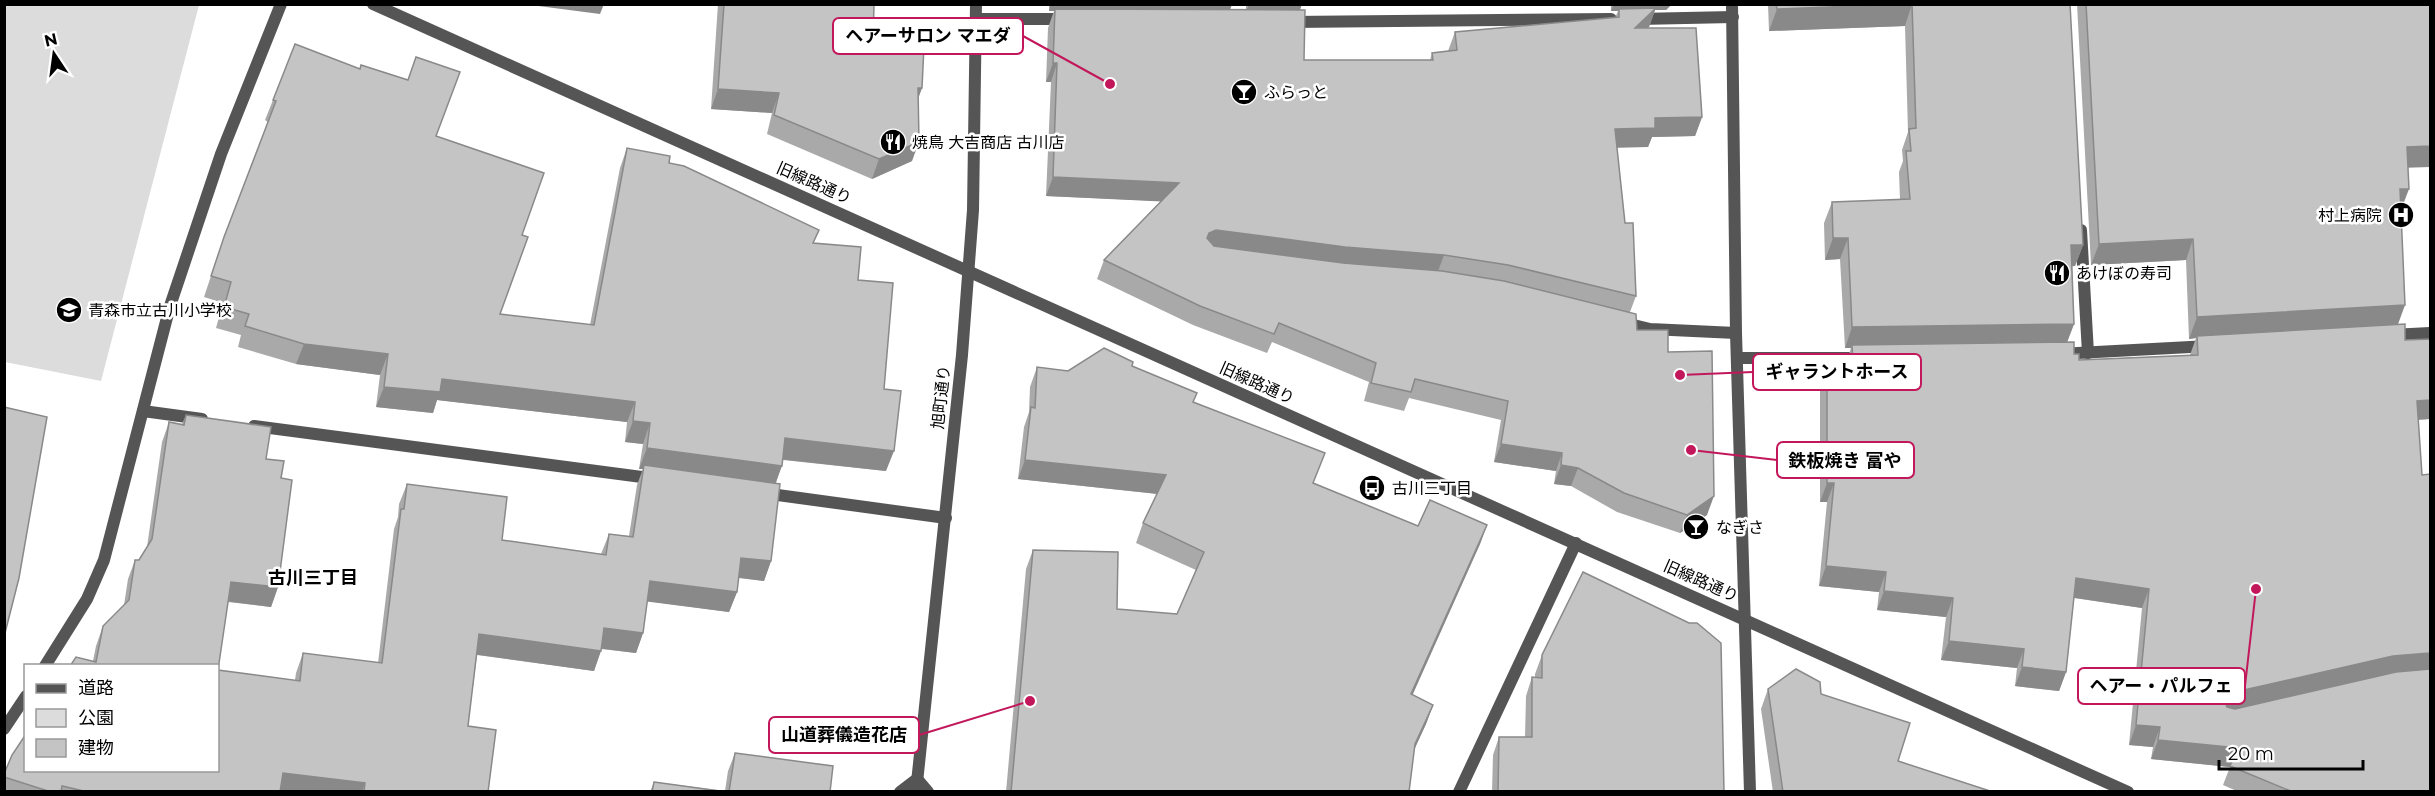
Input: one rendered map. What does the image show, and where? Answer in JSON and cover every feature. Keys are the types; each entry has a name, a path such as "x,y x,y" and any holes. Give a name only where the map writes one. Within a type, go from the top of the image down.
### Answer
{"street":[{"path":"46,664 87,599 104,560 170,306 221,154 281,4"},
{"name":"旧線路通り","path":"373,4 1576,543 2120,790"},
{"name":"旭町通り","path":"916,792 946,518 969,270 973,210 976,4"},
{"path":"1272,22 1732,11 1736,333 1750,792"},
{"path":"976,19 1073,20"},
{"path":"2080,214 2088,353"},
{"path":"1604,317 1650,329 1736,333"},
{"path":"2383,336 2430,333"},
{"path":"2041,354 2218,346"},
{"path":"1737,358 1876,357"},
{"path":"143,411 214,420"},
{"path":"238,424 665,480"},
{"path":"748,491 946,518"},
{"path":"1459,792 1576,543"},
{"path":"4,729 24,699"},
{"path":"900,792 917,778 928,792"}],"green space":[{"name":"青森市立古川小学校","path":"4,5 199,5 101,381 5,362"}],"building":[{"path":"724,4 874,4 873,44 924,46 922,88 918,88 919,142 879,159 774,115 779,93 718,89"},
{"path":"1776,4 1905,4 1777,9"},
{"path":"1912,4 2070,4 2083,245 2071,245 2074,324 1852,327 1848,238 1833,238 1832,202 1910,199 1906,151 1911,151 1909,129 1916,128"},
{"path":"2086,4 2430,4 2430,146 2407,147 2409,189 2400,189 2405,305 2197,317 2193,239 2099,244"},
{"path":"1656,8 1635,28 1696,28 1702,117 1655,118 1655,128 1615,129 1625,223 1633,223 1636,296 1508,265 1444,255 1345,247 1216,230 1209,233 1207,238 1214,246 1343,263 1442,271 1504,281 1636,314 1637,330 1668,330 1668,352 1712,351 1714,496 1687,515 1624,493 1578,468 1561,465 1562,453 1501,444 1508,401 1415,379 1411,392 1371,383 1376,363 1279,323 1274,334 1200,306 1104,260 1179,183 1053,177 1057,63 1053,63 1055,9 1305,10 1304,60 1433,60 1432,53 1457,50 1455,32 1619,17 1619,9"},
{"path":"295,44 360,69 361,65 408,80 416,57 460,72 436,136 544,173 522,235 528,237 500,314 594,325 627,148 670,156 669,163 684,166 819,230 813,243 861,247 858,280 893,283 884,389 901,391 894,451 785,438 782,466 647,448 650,423 633,421 635,402 442,379 440,392 384,387 388,354 304,344 245,326 249,314 224,307 231,282 211,276"},
{"path":"2405,324 2405,340 2430,339 2430,400 2417,401 2422,475 2430,474 2430,653 2393,656 2231,693 2225,702 2227,707 2235,709 2396,672 2430,669 2430,792 2293,792 2230,766 2238,748 2158,740 2160,727 2136,725 2149,589 2076,578 2066,672 2022,667 2024,649 1949,641 1953,598 1884,591 1886,572 1826,566 1834,483 1827,483 1827,363 1853,363 1852,345 2074,342 2074,354 2079,354 2079,360 2198,355 2197,336"},
{"path":"1104,348 1133,362 1132,366 1197,393 1193,402 1325,453 1313,483 1418,526 1430,500 1487,525 1411,694 1433,705 1415,744 1409,792 1011,792 1033,550 1118,552 1117,609 1177,614 1204,552 1143,523 1166,475 1025,460 1031,407 1035,408 1037,367 1068,371"},
{"path":"4,407 47,417 19,578 4,637"},
{"path":"186,415 271,427 266,459 284,461 281,478 292,480 278,587 231,582 219,664 71,664 76,657 96,662 103,626 129,600 135,560 139,560 152,539 169,422 184,425"},
{"path":"644,465 780,484 771,561 741,558 737,592 650,581 643,633 604,628 601,651 479,634 468,726 496,730 488,792 364,792 365,783 283,773 280,792 88,792 62,786 61,792 51,792 4,777 12,755 24,737 24,772 219,772 219,670 300,681 303,653 382,663 401,509 404,509 407,484 507,497 502,540 606,555 609,534 633,537"},
{"path":"1583,572 1689,623 1697,623 1721,643 1724,792 1498,792 1499,737 1532,737 1532,677 1542,678 1542,655"},
{"path":"1796,669 1820,682 1821,694 1910,723 1898,761 1993,792 1783,792 1768,689"},
{"path":"735,753 833,766 830,792 729,792"},
{"path":"654,782 727,792 652,792"}],"place":[{"name":"ヘアーサロン マエダ","path":"1110,84"},
{"name":"ふらっと","path":"1244,92"},
{"name":"焼鳥 大吉商店 古川店","path":"893,142"},
{"name":"村上病院","path":"2401,215"},
{"name":"あけぼの寿司","path":"2057,273"},
{"name":"青森市立古川小学校","path":"69,310"},
{"name":"ギャラントホース","path":"1680,375"},
{"name":"鉄板焼き 富や","path":"1691,450"},
{"name":"古川三丁目","path":"1372,488"},
{"name":"なぎさ","path":"1696,527"},
{"name":"ヘアー・パルフェ","path":"2256,589"},
{"name":"山道葬儀造花店","path":"1030,701"}],"district":[{"name":"古川三丁目","path":"313,578"}]}
